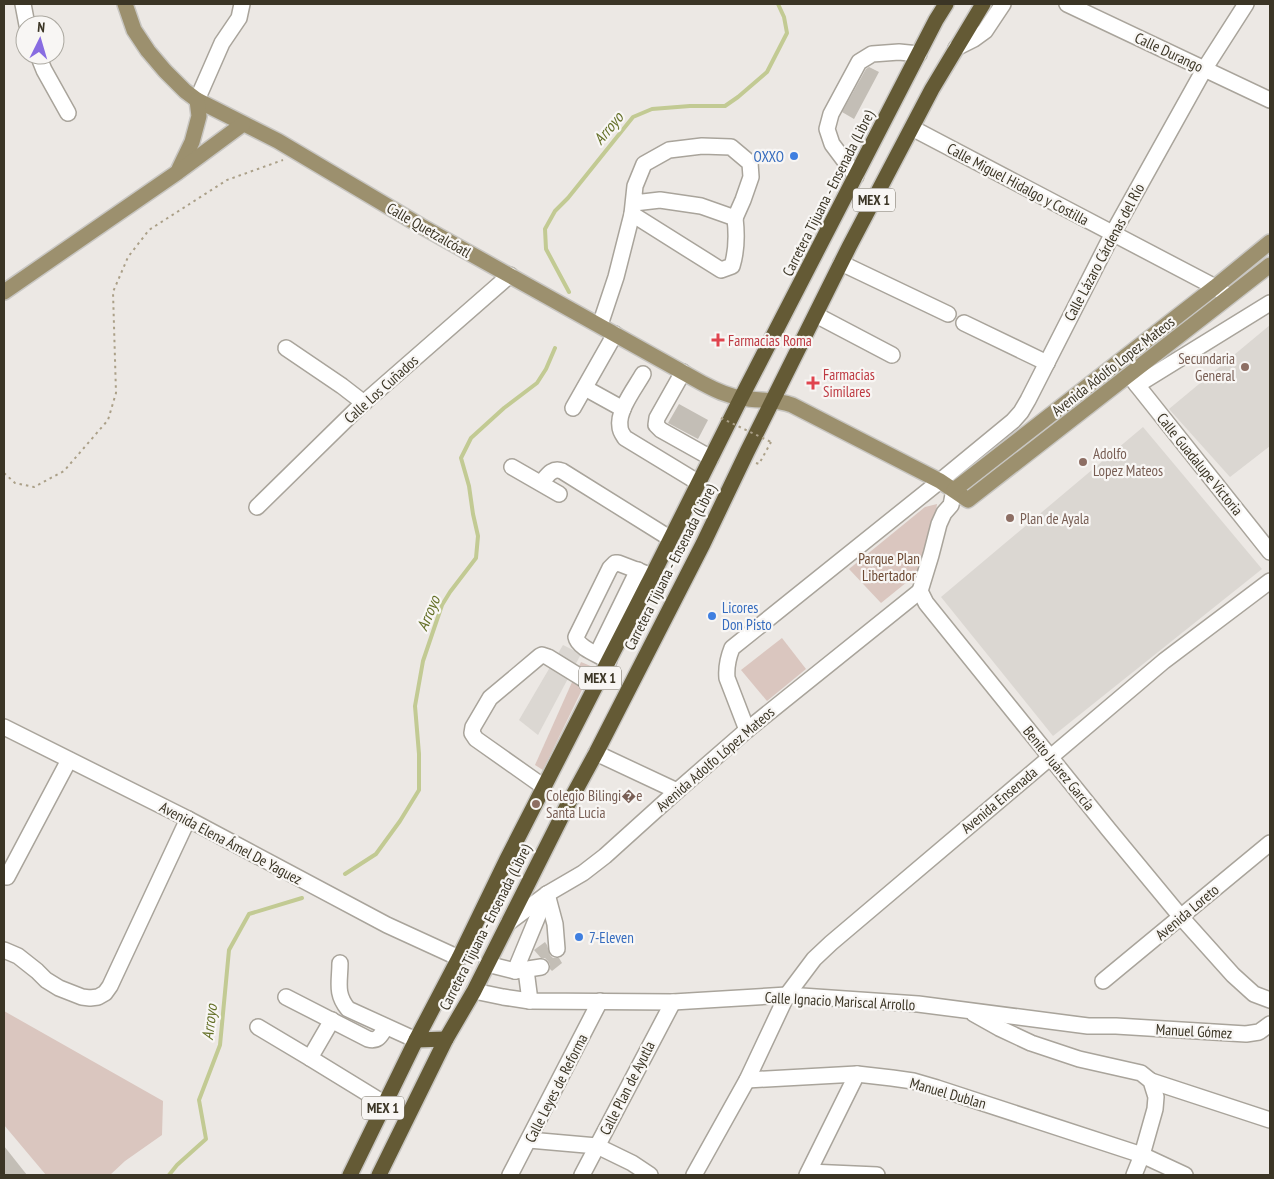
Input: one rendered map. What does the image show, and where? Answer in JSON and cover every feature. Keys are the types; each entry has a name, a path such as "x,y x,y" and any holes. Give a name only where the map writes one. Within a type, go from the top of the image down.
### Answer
{"highway":[{"name":"Carretera Tijuana - Ensenada (Libre)","path":"350,1175 595,686 603,658 645,573 671,539 741,398 946,4"},
{"name":"Carretera Tijuana - Ensenada (Libre)","path":"382,1172 446,1039 474,991 566,808 703,544 842,263 932,89 983,4"},
{"path":"416,1040 446,1039"}],"main road":[{"name":"Calle Quetzalcóatl","path":"125,4 134,30 148,51 165,72 185,91 198,100 278,142 421,226 702,383 720,392 741,398 774,401"},
{"path":"178,172 192,142 199,116 198,100"},
{"path":"4,292 178,172 243,124"},
{"name":"Avenida Adolfo Lopez Mateos","path":"954,490 1270,242"},
{"name":"Avenida Adolfo Lopez Mateos","path":"968,500 1133,380 1270,265"},
{"path":"774,401 792,405 940,481 968,500"}],"street":[{"path":"198,100 222,43 241,11 249,4"},
{"path":"956,48 985,31 1003,4"},
{"name":"Calle Durango","path":"1067,4 1270,100"},
{"name":"Calle Lázaro Cárdenas del Río","path":"940,481 1013,421 1021,412 1113,233 1205,68 1246,4"},
{"path":"856,176 832,144 828,129 831,114 858,62 872,54 899,52 919,54"},
{"path":"42,65 68,113"},
{"name":"Calle Miguel Hidalgo y Costilla","path":"912,128 1215,287 1230,297"},
{"path":"600,325 616,277 633,208 635,186 644,164 669,150 702,146 731,147 750,163 751,177 735,218 737,238 732,266 721,270 633,208"},
{"path":"633,208 660,200 702,206 735,218"},
{"path":"842,263 948,314"},
{"name":"Calle Los Cuñados","path":"257,507 364,403 510,275"},
{"path":"1133,380 1270,303"},
{"path":"816,315 892,355"},
{"path":"964,323 1047,363"},
{"path":"573,408 615,334"},
{"path":"286,348 364,403"},
{"path":"683,372 657,418 656,425 661,430 711,458"},
{"path":"643,374 622,409 620,428 625,438 699,484"},
{"name":"Calle Guadalupe Victoria","path":"1133,380 1270,552"},
{"path":"585,388 622,409"},
{"path":"512,467 559,494"},
{"path":"541,483 554,470 562,471 671,539"},
{"path":"747,730 727,678 726,669 732,648 940,481"},
{"path":"920,591 939,524 950,505 954,490"},
{"path":"950,505 968,500"},
{"path":"603,658 578,643 577,633 612,565 618,563 645,573"},
{"name":"Avenida Ensenada","path":"694,1175 747,1080 787,995 814,959 831,942 1164,661 1270,581"},
{"name":"Avenida Adolfo López Mateos","path":"508,923 605,856 747,730 920,591"},
{"name":"Benito Juárez García","path":"920,591 938,618 1180,918 1233,975 1254,994 1270,1000"},
{"path":"544,787 476,739 472,733 473,727 490,698 542,655 595,686"},
{"name":"Avenida Elena Ámel De Yaguez","path":"4,727 188,819 387,925 459,958"},
{"path":"596,753 677,791"},
{"path":"8,877 69,760"},
{"path":"4,950 18,956 46,980 59,988 82,997 90,998 98,997 105,993 188,819"},
{"name":"Avenida Loreto","path":"1103,981 1270,843"},
{"path":"548,894 555,924 557,949"},
{"path":"530,1001 527,969 548,894"},
{"path":"340,963 339,993 341,1000 348,1009 416,1040"},
{"path":"488,964 527,969"},
{"name":"Calle Ignacio Mariscal Arrollo","path":"474,991 502,998 530,1001 673,1002 787,995 901,1003 1088,1026 1116,1026"},
{"path":"286,997 372,1040 378,1038 386,1026"},
{"name":"Calle Leyes de Reforma","path":"510,1175 600,1001"},
{"name":"Calle Plan de Ayutla","path":"582,1175 673,1002"},
{"path":"968,1010 999,1028 1032,1043 1079,1059 1141,1072 1150,1082 1156,1097 1155,1109 1142,1155 1134,1175"},
{"path":"310,1058 332,1020"},
{"name":"Manuel Gómez","path":"1116,1026 1246,1034 1259,1032 1270,1024"},
{"path":"258,1027 385,1104"},
{"path":"857,1074 808,1173 877,1175"},
{"name":"Manuel Dublan","path":"747,1080 857,1074 914,1081 1142,1155 1185,1175"},
{"path":"1150,1082 1270,1120"},
{"path":"529,1140 597,1146 632,1163 650,1175"}],"path":[{"path":"4,473 15,483 34,487 64,471 108,420 116,393 113,292 128,257 149,230 227,180 299,154"},
{"path":"721,418 771,442"}],"shaded area":[{"name":"Secundaria General","path":"1270,325 1270,446 1230,477 1169,409"},
{"path":"1143,427 1262,569 1053,736 941,597"},
{"path":"563,645 581,654 538,735 519,720"}],"green space":[{"name":"Parque Plan Libertador","path":"937,504 928,565 881,603 849,569 925,507"},
{"path":"782,638 806,669 767,701 741,670"},
{"path":"581,662 593,667 543,770 535,765"},
{"path":"4,1011 163,1101 162,1135 125,1161 110,1175 46,1175 4,1125"}],"building":[{"path":"869,67 879,72 854,119 842,112 866,69"},
{"path":"679,404 708,420 698,439 668,423"},
{"path":"545,942 550,955 553,958 559,958 562,963 552,971 548,961 545,958 541,958 534,950"},
{"path":"4,1146 27,1175 4,1175"}],"waterway":[{"name":"Arroyo","path":"569,292 546,249 545,229 555,211 568,198 633,117 652,109 725,106 767,72 787,33 784,17 778,4"},
{"name":"Arroyo","path":"345,874 376,854 400,821 419,790 419,754 415,706 423,661 442,605 476,558 478,536 469,486 461,458 471,438 504,408 537,383 546,369 555,348"},
{"name":"Arroyo","path":"169,1175 177,1165 206,1139 199,1100 220,1045 229,950 249,914 302,898"}],"place":[{"name":"OXXO","path":"794,156"},
{"name":"Farmacias Roma","path":"718,340"},
{"name":"Secundaria General","path":"1245,367"},
{"name":"Farmacias Similares","path":"813,383"},
{"name":"Adolfo Lopez Mateos","path":"1083,462"},
{"name":"Plan de Ayala","path":"1010,518"},
{"name":"Licores Don Pisto","path":"712,616"},
{"name":"Colegio Bilingi�e Santa Lucia","path":"536,804"},
{"name":"7-Eleven","path":"579,937"}]}
